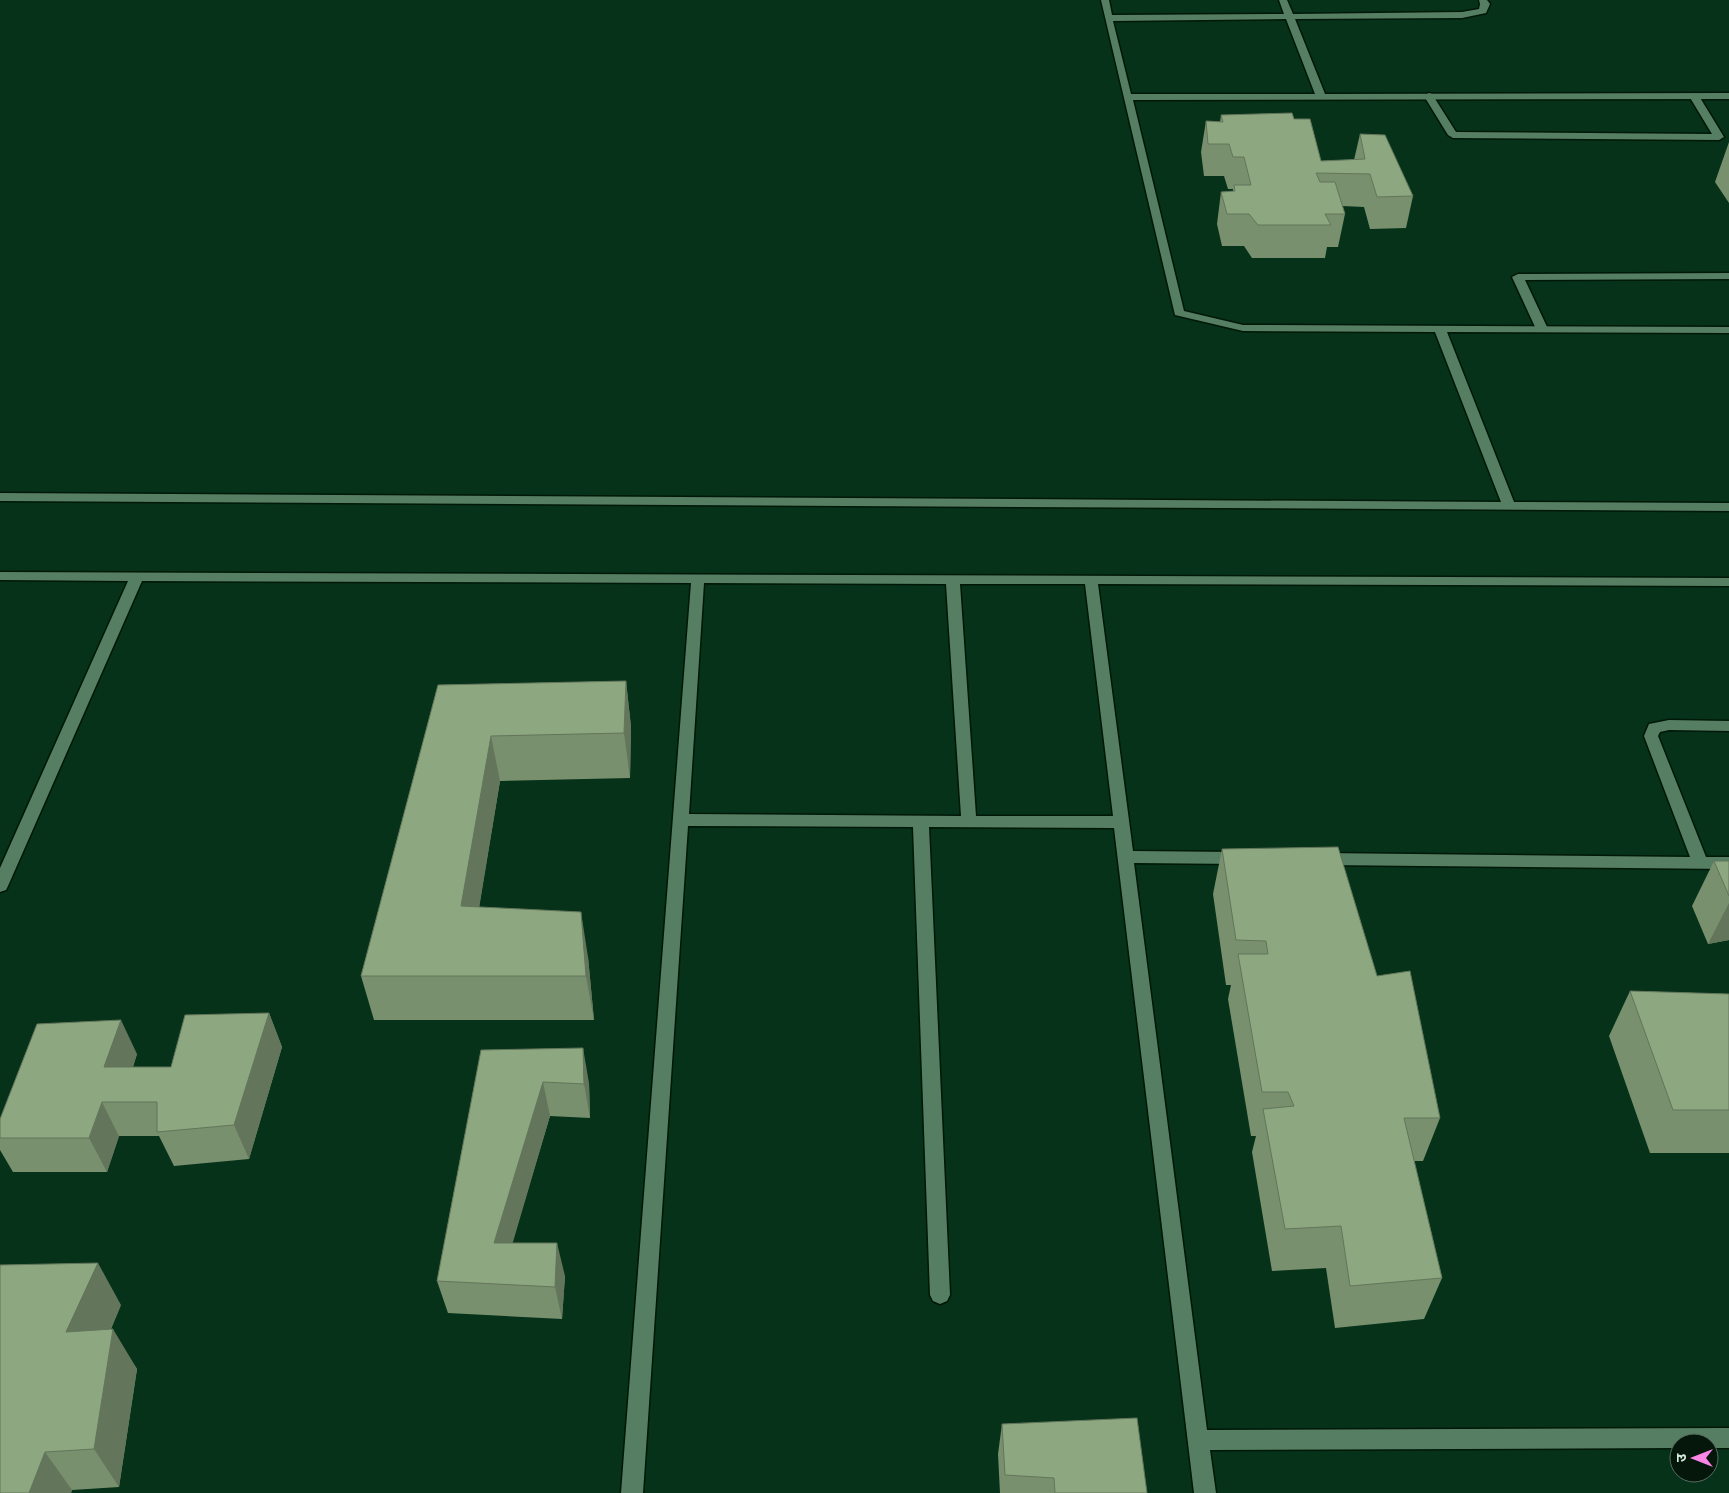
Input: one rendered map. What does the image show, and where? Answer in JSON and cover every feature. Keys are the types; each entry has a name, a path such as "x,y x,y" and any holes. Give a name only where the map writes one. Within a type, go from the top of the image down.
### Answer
{"street":[{"path":"1105,0 1126,97 1179,313 1244,328 1729,330"},
{"path":"1283,0 1322,96"},
{"path":"1108,18 1462,15 1483,11 1485,4 1483,0"},
{"path":"1429,96 1453,135 1719,136 1694,96"},
{"path":"1126,97 1729,96"},
{"path":"1542,329 1518,277 1729,276"},
{"path":"1440,329 1509,507"},
{"path":"0,498 301,498 1729,507"},
{"path":"0,576 1729,582"},
{"path":"0,886 137,576"},
{"path":"632,1493 698,578"},
{"path":"953,579 969,821"},
{"path":"1091,580 1205,1493"},
{"path":"1700,862 1651,736 1654,728 1669,725 1729,726"},
{"path":"681,820 1122,822"},
{"path":"921,821 940,1295"},
{"path":"1126,857 1254,858"},
{"path":"1304,858 1729,862"},
{"path":"1199,1440 1729,1438"}],"building":[{"path":"1292,113 1294,119 1310,119 1321,161 1365,159 1360,134 1385,135 1413,196 1377,197 1370,174 1316,173 1320,182 1335,182 1345,214 1325,214 1331,225 1258,225 1249,214 1227,214 1221,192 1235,191 1234,185 1251,185 1244,157 1233,157 1229,144 1208,144 1206,121 1223,122 1221,115"},
{"path":"626,681 624,733 491,736 461,906 581,912 586,976 361,976 438,685"},
{"path":"1338,847 1377,976 1410,971 1440,1118 1404,1118 1442,1278 1350,1286 1341,1226 1285,1229 1263,1109 1294,1106 1288,1092 1262,1092 1238,954 1268,954 1266,941 1236,940 1222,849"},
{"path":"1714,861 1729,861 1729,896"},
{"path":"1630,991 1729,994 1729,1110 1673,1110"},
{"path":"269,1013 234,1125 157,1132 157,1102 102,1102 89,1138 0,1138 0,1119 37,1024 121,1020 104,1067 171,1067 185,1015"},
{"path":"583,1048 584,1084 543,1082 494,1243 557,1243 555,1287 437,1281 481,1050"},
{"path":"98,1263 66,1332 113,1329 94,1449 45,1452 29,1493 0,1493 0,1265"},
{"path":"1137,1418 1147,1493 1055,1493 1054,1478 1005,1475 1002,1424"}]}
